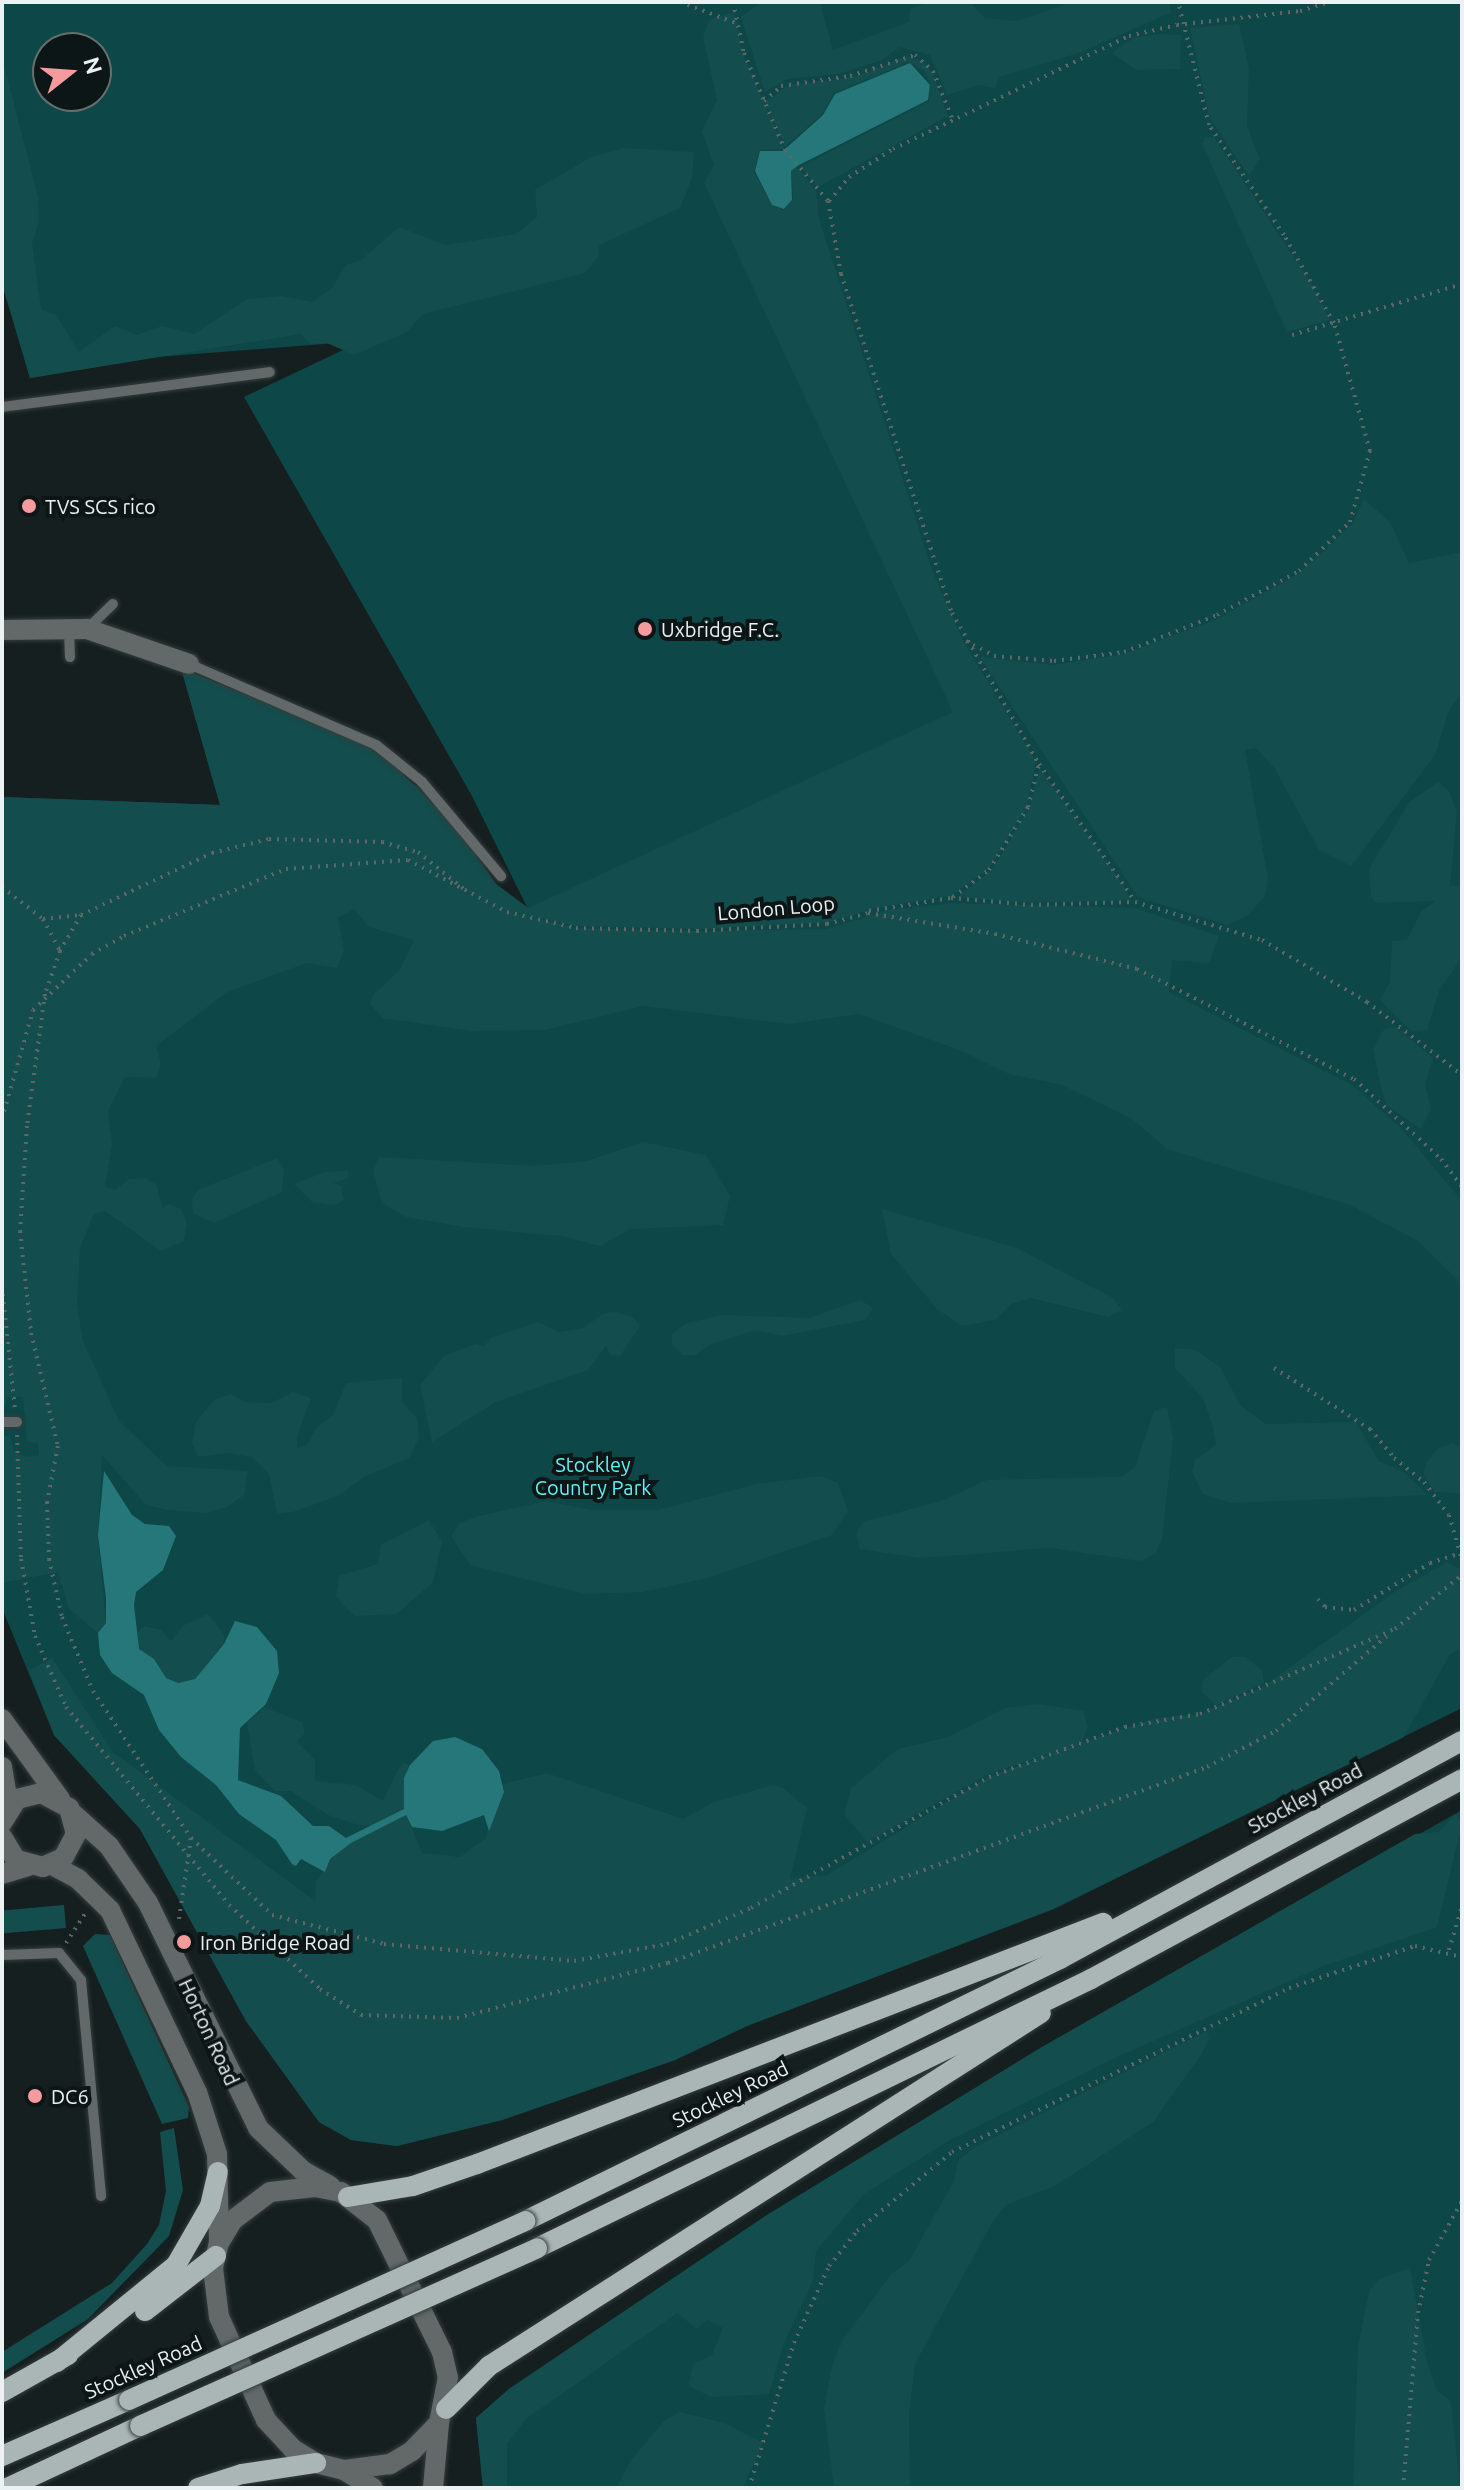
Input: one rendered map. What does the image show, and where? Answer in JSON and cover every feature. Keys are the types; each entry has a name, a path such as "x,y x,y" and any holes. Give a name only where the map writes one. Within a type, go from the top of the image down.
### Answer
{"main road":[{"name":"Stockley Road","path":"2,2456 525,2221 1060,1959 1462,1741"},
{"path":"7,2488 537,2248 1091,1979 1462,1779"},
{"path":"345,2194 413,2186 477,2164 1171,1897"},
{"path":"443,2416 489,2366 971,2061 1091,1979"},
{"path":"57,2362 176,2265 210,2206 218,2172"},
{"path":"2,2392 142,2313 217,2249"},
{"path":"198,2488 242,2474 316,2463"}],"street":[{"path":"2,630 78,629 189,664"},
{"name":"Horton Road","path":"2,1719 66,1806 122,1861 258,2128 303,2171 345,2194"},
{"path":"2,1767 4,1818"},
{"path":"2,1874 28,1866 52,1865 74,1844 66,1806 31,1793 4,1818"},
{"path":"2,1837 11,1855 28,1866"},
{"name":"Horton Road","path":"52,1865 98,1895 119,1924 197,2092 213,2136 218,2172 217,2249"},
{"path":"373,2488 344,2470 316,2463 293,2449 266,2420 219,2317 217,2249 243,2209 270,2192 315,2187 345,2194 383,2230 436,2336 448,2377 433,2488"},
{"path":"344,2470 390,2464 412,2451 443,2416"}],"lane":[{"path":"2,407 270,372"},
{"path":"70,657 78,629 113,604"},
{"path":"189,664 376,745 422,782 501,876"},
{"path":"2,1422 17,1422"},
{"path":"2,1955 59,1953 74,1968 85,1994 101,2196"}],"path":[{"path":"680,2 736,23"},
{"path":"733,2 736,23 785,150 828,201 841,274 964,640 1039,764 1135,902"},
{"path":"964,640 994,656 1054,661 1124,652 1217,615 1299,571 1350,522 1370,451 1334,323 1305,268 1209,125 1178,2"},
{"path":"828,201 849,177 952,118 1129,36 1184,24 1300,11 1330,2"},
{"path":"764,102 788,84 850,76 915,55 933,71 952,118"},
{"path":"1292,335 1462,284"},
{"path":"951,898 989,870 1028,807 1039,764"},
{"name":"London Loop","path":"43,919 81,915 212,853 269,839 382,842 418,852 469,893 507,912 576,928 697,931 827,923 884,907 951,898 1031,905 1135,902 1262,940 1367,1002 1462,1075"},
{"path":"2,1119 19,1048 33,1010 45,994 92,954 124,936 286,869 408,860 507,912 576,928"},
{"path":"2,887 43,919 60,951"},
{"path":"591,928 697,931 827,924 868,913 995,934 1137,969 1354,1079 1441,1159 1462,1187"},
{"path":"81,915 60,951 45,994 27,1126 20,1231 31,1333 58,1446 47,1502 49,1559 75,1656 191,1838 272,1915 384,1944 574,1961 667,1944 751,1908 989,1777 1125,1727 1200,1714 1395,1629"},
{"path":"2,1286 17,1422 21,1559 35,1636 66,1707 229,1905 334,2000 361,2015 457,2018 668,1963 1207,1767 1276,1731 1462,1575"},
{"path":"1274,1368 1370,1429 1424,1482 1449,1515 1457,1554 1462,1560"},
{"path":"1318,1599 1325,1607 1354,1610 1430,1563 1457,1554"},
{"path":"173,1957 191,1838"},
{"path":"59,1953 98,1895"},
{"path":"1449,1950 1462,1906"},
{"path":"749,2488 794,2343 829,2266 857,2231 952,2152 1289,1988 1415,1946 1449,1950 1462,1957"},
{"path":"1403,2488 1418,2313 1429,2260 1462,2201"}],"green space":[{"name":"Stockley Country Park","path":"2,2 1462,2 1462,1708 1054,1909 747,2026 675,2060 502,2120 397,2146 351,2140 319,2122 246,2021 140,1829 54,1735 2,1608 2,797 220,805 181,668 419,787 496,884 527,907 472,796 244,397 362,341 157,357 30,378 2,282"},
{"path":"1462,1810 1462,2488 483,2488 476,2418 509,2389 767,2215 1042,2047"}],"shaded area":[{"path":"762,2 820,3 833,50 909,22 910,9 929,2 969,2 985,18 1018,21 1072,2 1169,2 1171,12 1082,52 999,77 995,88 979,85 947,95 930,55 900,47 882,60 839,74 787,79 765,92 741,17"},
{"path":"734,12 743,53 784,149 760,150 754,172 772,205 784,210 793,200 791,171 796,167 816,191 819,219 932,570 963,641 1036,762 1026,808 989,869 951,896 884,906 828,922 700,929 576,926 512,912 576,928 697,931 827,929 888,910 954,903 1136,908 1219,936 1209,963 1172,960 1169,992 1352,1085 1400,1127 1462,1201 1462,1284 1418,1241 1350,1205 1167,1149 1131,1118 1062,1085 1009,1074 962,1051 859,1014 789,1024 643,1006 545,1030 472,1031 383,1018 370,1004 373,995 399,971 414,940 369,927 354,909 338,918 344,951 337,968 307,963 227,992 156,1046 161,1064 156,1078 125,1077 108,1111 112,1144 105,1187 115,1190 129,1179 145,1178 156,1184 163,1209 168,1204 181,1209 187,1223 184,1241 161,1251 105,1211 94,1214 80,1248 77,1304 83,1341 119,1421 167,1466 248,1471 244,1495 227,1507 206,1513 168,1510 146,1505 102,1455 98,1535 106,1623 98,1633 69,1609 58,1572 2,1583 2,1436 10,1436 14,1451 26,1457 39,1455 38,1443 27,1442 23,1397 8,1397 2,1412 2,797 220,805 181,668 375,747 455,825 496,884 528,908 953,712 704,183 714,165 702,131 717,100 703,37 709,20"},
{"path":"1239,24 1249,68 1247,127 1260,159 1249,176 1210,119 1190,28"},
{"path":"1181,35 1180,69 1136,70 1112,53 1133,38"},
{"path":"908,56 924,61 932,72 948,116 818,187 800,167 929,101 931,84 924,71 909,62 834,93 822,114 785,147 765,102 789,85 853,77"},
{"path":"2,57 38,197 39,221 32,244 41,309 56,315 79,352 115,326 137,335 162,326 194,334 247,299 282,296 312,302 332,288 346,265 361,260 399,227 445,245 516,234 537,217 535,190 591,157 624,148 694,152 692,178 680,208 599,245 598,257 585,273 423,314 407,332 354,355 327,343 310,344 301,334 30,378 2,284"},
{"path":"910,63 930,85 928,100 799,165 791,171 792,200 784,209 772,205 755,171 760,151 783,151 823,115 835,94"},
{"path":"1205,137 1214,137 1311,283 1330,320 1287,332 1202,144"},
{"path":"1364,499 1390,522 1409,563 1462,552 1462,693 1449,710 1435,755 1351,866 1319,850 1275,769 1256,748 1245,750 1268,878 1265,896 1247,916 1227,925 1138,897 980,657 1053,665 1124,654 1217,619 1300,573 1352,524"},
{"path":"1040,769 1119,878 1131,900 1032,903 957,897 991,871 1029,809"},
{"path":"1438,782 1449,791 1457,811 1450,886 1462,885 1462,957 1439,991 1427,1030 1411,1031 1380,1000 1390,982 1392,941 1407,940 1421,912 1435,901 1376,903 1371,897 1369,869 1410,801"},
{"path":"1396,1027 1433,1058 1425,1084 1431,1109 1421,1129 1386,1105 1379,1079 1373,1049 1384,1029"},
{"path":"643,1142 706,1155 730,1196 723,1225 630,1229 600,1246 561,1236 463,1227 406,1217 382,1203 373,1171 379,1157 534,1166 587,1161"},
{"path":"277,1158 284,1169 282,1192 214,1223 193,1213 192,1199 198,1190"},
{"path":"348,1171 348,1178 334,1183 341,1186 344,1200 334,1205 312,1202 294,1184 325,1172"},
{"path":"882,1209 1017,1248 1113,1298 1122,1310 1108,1317 1031,1298 1011,1304 995,1320 962,1326 937,1309 891,1254"},
{"path":"860,1300 873,1308 865,1320 782,1336 756,1330 711,1344 695,1355 683,1355 672,1344 672,1334 687,1323 723,1315 809,1318"},
{"path":"616,1312 633,1317 640,1326 620,1356 610,1354 606,1346 588,1370 496,1402 432,1442 420,1385 444,1356 475,1344 485,1346 490,1338 538,1322 559,1332 583,1328 604,1313"},
{"path":"1175,1348 1196,1350 1220,1367 1241,1406 1266,1424 1356,1422 1379,1461 1405,1473 1427,1495 1231,1503 1203,1494 1192,1472 1195,1460 1216,1445 1212,1424 1203,1398 1175,1368"},
{"path":"402,1378 402,1402 417,1418 419,1437 409,1458 364,1477 340,1495 293,1512 277,1514 269,1474 252,1457 228,1453 198,1457 192,1443 196,1422 214,1400 231,1394 245,1402 271,1403 293,1392 311,1398 297,1436 297,1448 306,1446 317,1427 333,1415 346,1383"},
{"path":"1167,1407 1173,1438 1162,1538 1156,1553 1140,1561 1050,1548 920,1558 860,1549 856,1533 863,1522 941,1501 987,1480 1122,1477 1135,1467 1154,1411"},
{"path":"1453,1443 1462,1447 1462,1493 1435,1492 1423,1474 1426,1463 1438,1448"},
{"path":"104,1471 132,1515 145,1524 169,1526 176,1536 163,1570 136,1592 134,1605 139,1649 154,1659 166,1678 178,1683 195,1679 224,1644 235,1621 257,1627 277,1651 279,1673 266,1704 240,1728 238,1780 281,1796 313,1826 329,1826 346,1838 404,1809 404,1778 410,1765 433,1741 455,1737 482,1749 499,1771 504,1792 489,1831 484,1815 442,1831 412,1827 406,1815 351,1843 330,1859 325,1872 301,1859 296,1866 292,1864 276,1840 239,1814 216,1785 181,1757 159,1730 144,1695 112,1673 100,1655 98,1633 106,1623 98,1535"},
{"path":"822,1476 838,1483 848,1511 832,1535 707,1578 643,1592 585,1594 470,1565 451,1536 460,1523 475,1517 546,1501 592,1510 658,1510 756,1484"},
{"path":"429,1520 442,1542 433,1582 397,1614 356,1616 345,1607 336,1596 339,1576 378,1564 381,1545"},
{"path":"1447,1562 1462,1570 1462,1649 1450,1654 1404,1737 1053,1909 747,2026 675,2060 502,2120 397,2146 351,2140 319,2122 246,2021 140,1829 54,1735 29,1670 52,1658 113,1752 315,1901 316,1882 330,1859 351,1843 406,1815 422,1853 460,1857 486,1838 503,1784 547,1773 683,1819 714,1802 773,1785 783,1788 807,1808 790,1879 827,1875 989,1777 1058,1751 990,1773 867,1842 844,1814 851,1788 898,1749 948,1737 1005,1708 1039,1704 1083,1711 1088,1726 1082,1743 1156,1718 1200,1714 1264,1686 1393,1593"},
{"path":"208,1614 225,1636 224,1644 195,1679 177,1683 166,1678 139,1649 136,1634 144,1626 161,1630 171,1641 184,1625"},
{"path":"1232,1657 1245,1657 1262,1670 1264,1683 1216,1705 1201,1691 1203,1680"},
{"path":"264,1707 302,1722 305,1733 297,1742 315,1760 315,1781 356,1785 383,1801 403,1763 410,1765 404,1808 372,1826 358,1825 328,1815 291,1791 275,1791 255,1770 247,1723"},
{"path":"1456,1814 1462,1824 1437,1927 1324,1966 1119,2056 950,2140 864,2194 816,2251 813,2281 784,2343 769,2394 711,2397 689,2386 693,2364 712,2355 723,2328 707,2320 697,2329 677,2313 526,2419 507,2444 507,2488 483,2488 476,2418 509,2389 767,2215 1042,2047 1415,1834 1438,1832"},
{"path":"64,1905 66,1928 4,1933 2,1910"},
{"path":"95,1934 110,1935 189,2107 188,2118 162,2124 83,1946"},
{"path":"1207,2031 1209,2039 1201,2055 1154,2121 1055,2186 1006,2205 992,2223 915,2364 909,2415 910,2488 834,2488 824,2408 833,2362 843,2340 891,2274 909,2261 954,2181 958,2161 975,2147"},
{"path":"174,2128 183,2190 169,2236 88,2319 2,2373 2,2352 112,2283 147,2244 159,2225 166,2191 160,2132"},
{"path":"1410,2268 1427,2362 1436,2389 1451,2402 1460,2488 1353,2488 1358,2346 1369,2291 1379,2279"},
{"path":"680,2412 724,2423 763,2443 743,2488 616,2488 631,2460 665,2420"}],"place":[{"name":"TVS SCS rico","path":"29,506"},
{"name":"Uxbridge F.C.","path":"645,629"},
{"name":"Iron Bridge Road","path":"184,1942"},
{"name":"DC6","path":"35,2096"}]}
